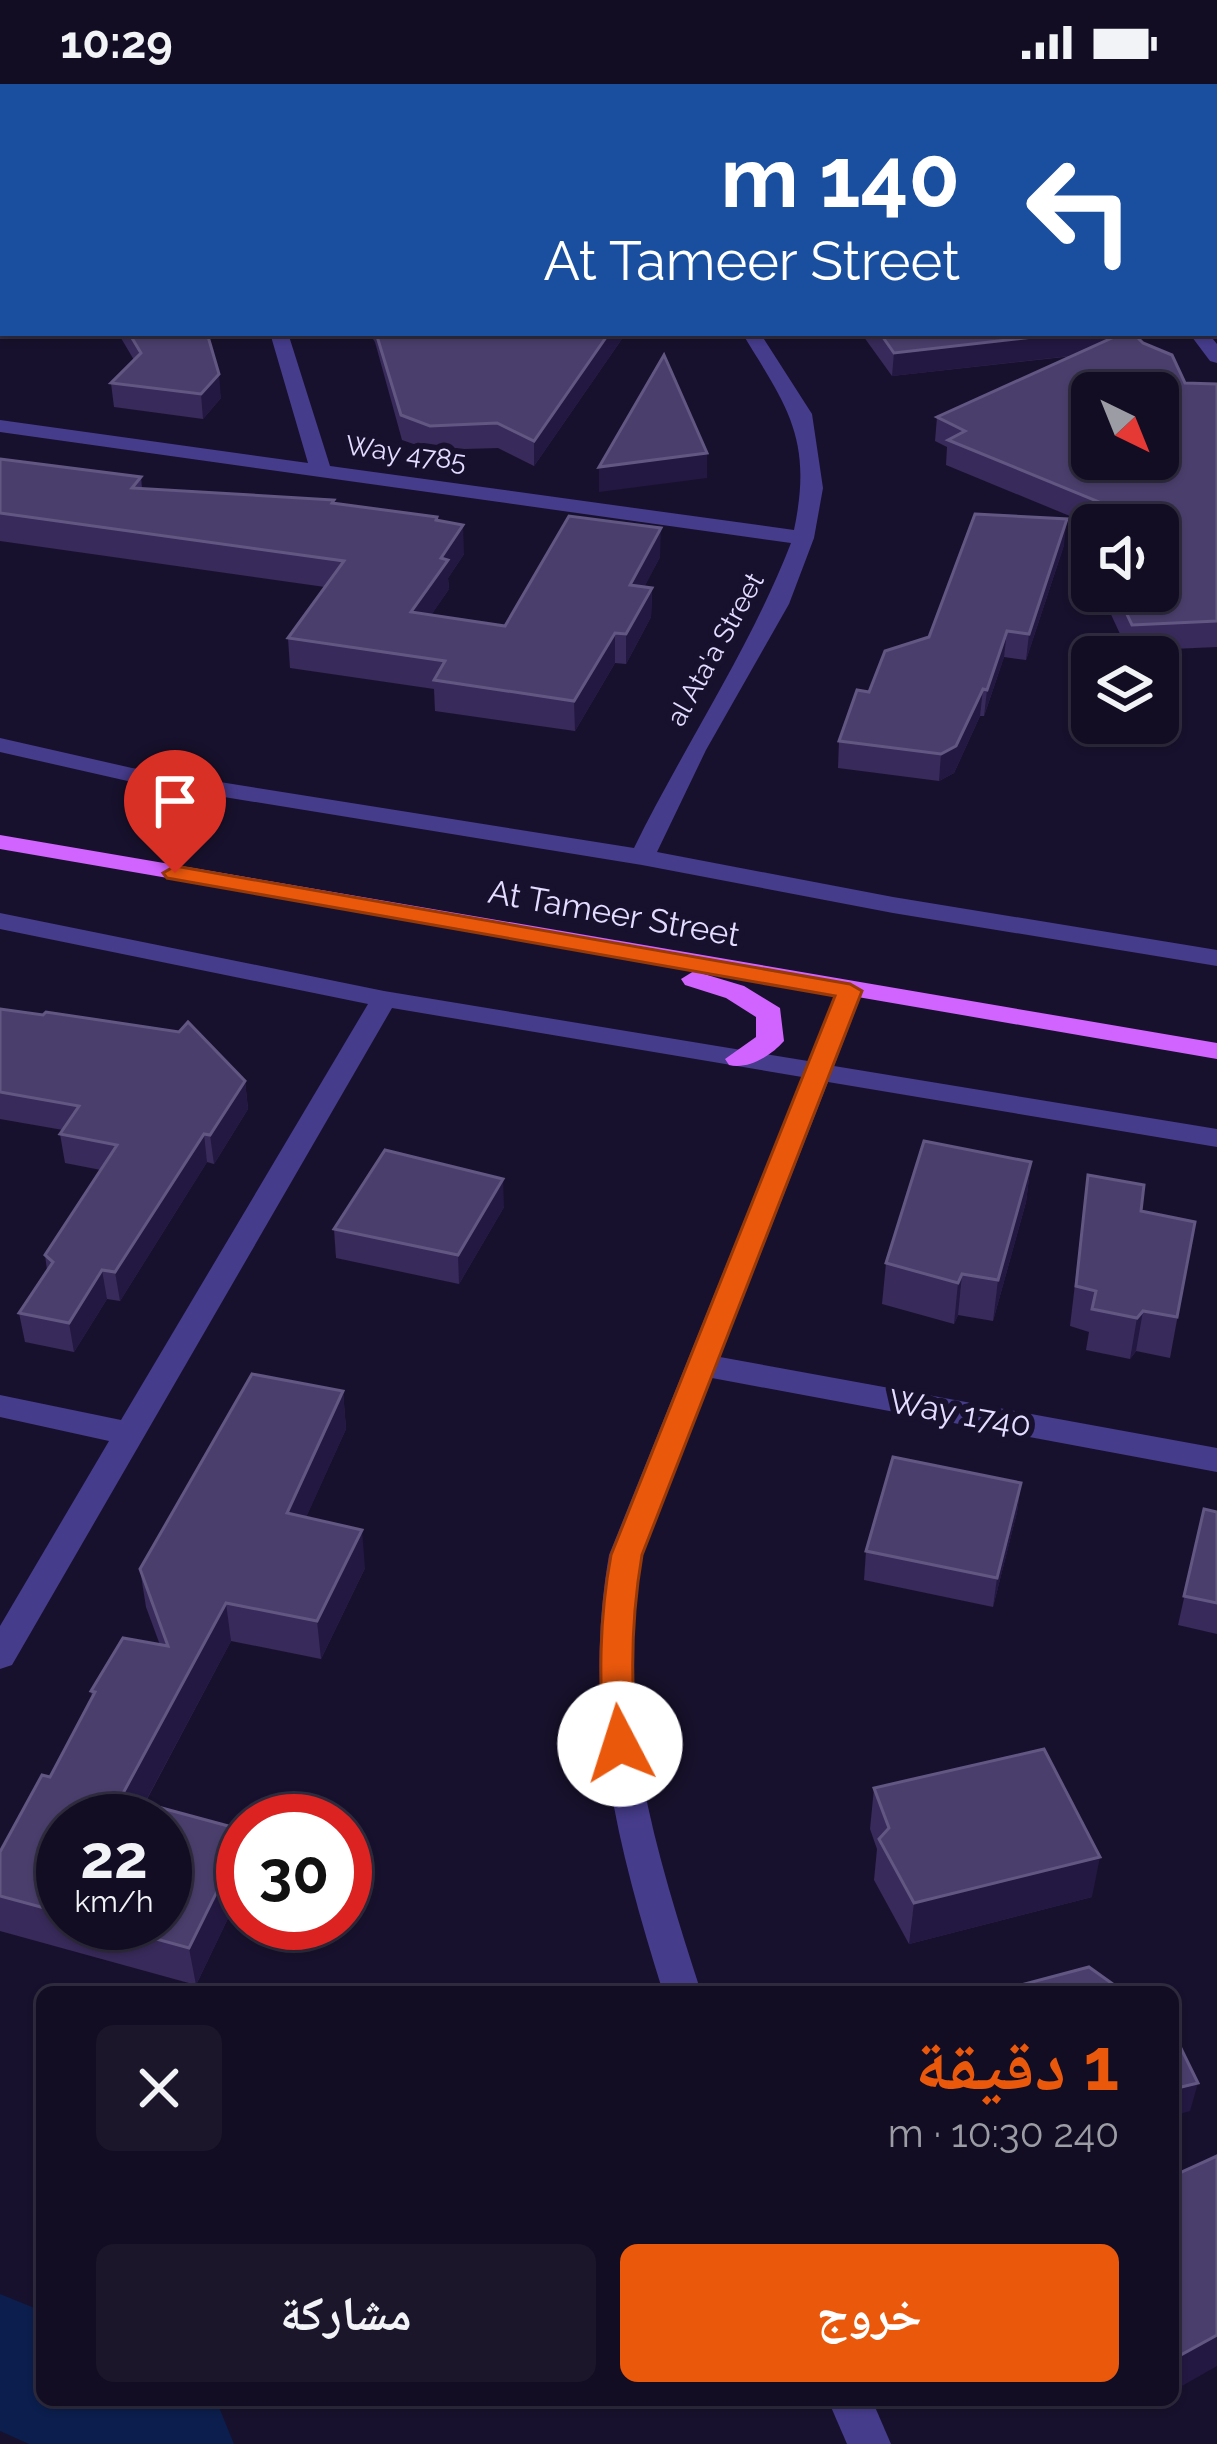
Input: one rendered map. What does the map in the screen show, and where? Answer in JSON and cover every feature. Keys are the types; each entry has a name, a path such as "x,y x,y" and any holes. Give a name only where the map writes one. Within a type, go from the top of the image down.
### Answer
{"main road":[{"name":"At Tameer Street","path":"0,842 1217,1051"},
{"path":"633,953 735,992 770,1014 770,1041 739,1059"}],"street":[{"path":"281,336 320,468"},
{"name":"al Ata'a Street","path":"642,856 694,750 778,604 803,538 813,488 802,414 753,336"},
{"name":"Way 4785","path":"0,426 803,538"},
{"path":"0,745 132,776 642,856 893,905 1217,958"},
{"path":"0,921 384,999 1217,1138"},
{"path":"680,1986 620,1744 614,1676 617,1606 626,1555 850,991"},
{"path":"0,1655 384,999"},
{"name":"Way 1740","path":"703,1365 1217,1460"},
{"path":"0,1406 127,1433"},
{"path":"853,2406 869,2444"}],"building":[{"path":"131,336 208,336 219,374 201,394 111,383 141,353"},
{"path":"377,336 607,336 534,441 497,423 430,426 401,415"},
{"path":"882,336 1042,336 894,353"},
{"path":"1116,336 1136,336 1172,355 1185,383 1217,384 1217,621 1132,625 1126,612 1179,612 1179,504 1104,504 948,440 965,431 937,417"},
{"path":"664,355 707,453 599,467"},
{"path":"0,459 141,477 132,488 334,500 332,503 463,525 441,558 448,560 411,612 505,626 569,516 661,528 630,585 652,588 626,634 615,633 574,701 434,680 445,661 288,638 344,561 0,513"},
{"path":"975,514 1067,519 1029,634 1007,631 987,690 983,689 956,746 941,754 839,741 857,690 869,692 885,651 929,637"},
{"path":"0,1009 179,1032 188,1022 245,1081 210,1135 204,1134 115,1272 102,1270 69,1323 19,1313 53,1262 45,1255 117,1145 60,1134 79,1106 0,1092"},
{"path":"924,1141 1031,1162 998,1280 962,1274 958,1283 886,1263"},
{"path":"385,1150 503,1179 458,1255 334,1229"},
{"path":"1088,1175 1144,1185 1141,1211 1195,1222 1177,1317 1143,1311 1137,1318 1092,1309 1096,1291 1076,1286"},
{"path":"252,1374 343,1391 287,1513 362,1530 317,1621 226,1603 123,1794 36,1794 36,1906 0,1896 0,1852 42,1775 50,1777 95,1692 91,1691 123,1638 168,1646 140,1569"},
{"path":"893,1457 1021,1483 997,1578 866,1551"},
{"path":"1204,1509 1217,1512 1217,1603 1184,1596"},
{"path":"1044,1749 1100,1857 914,1903 879,1839 889,1828 874,1788"},
{"path":"192,1816 216,1823 216,1894 192,1942"},
{"path":"1089,1967 1116,1986 1017,1986"},
{"path":"1179,2044 1198,2083 1179,2088"},
{"path":"1217,2156 1217,2335 1179,2356 1179,2173"}],"waterway":[{"path":"0,2360 36,2378"},
{"path":"91,2406 164,2444"}],"route":[{"path":"175,873 850,991 626,1555 617,1606 614,1676 620,1744"}]}
